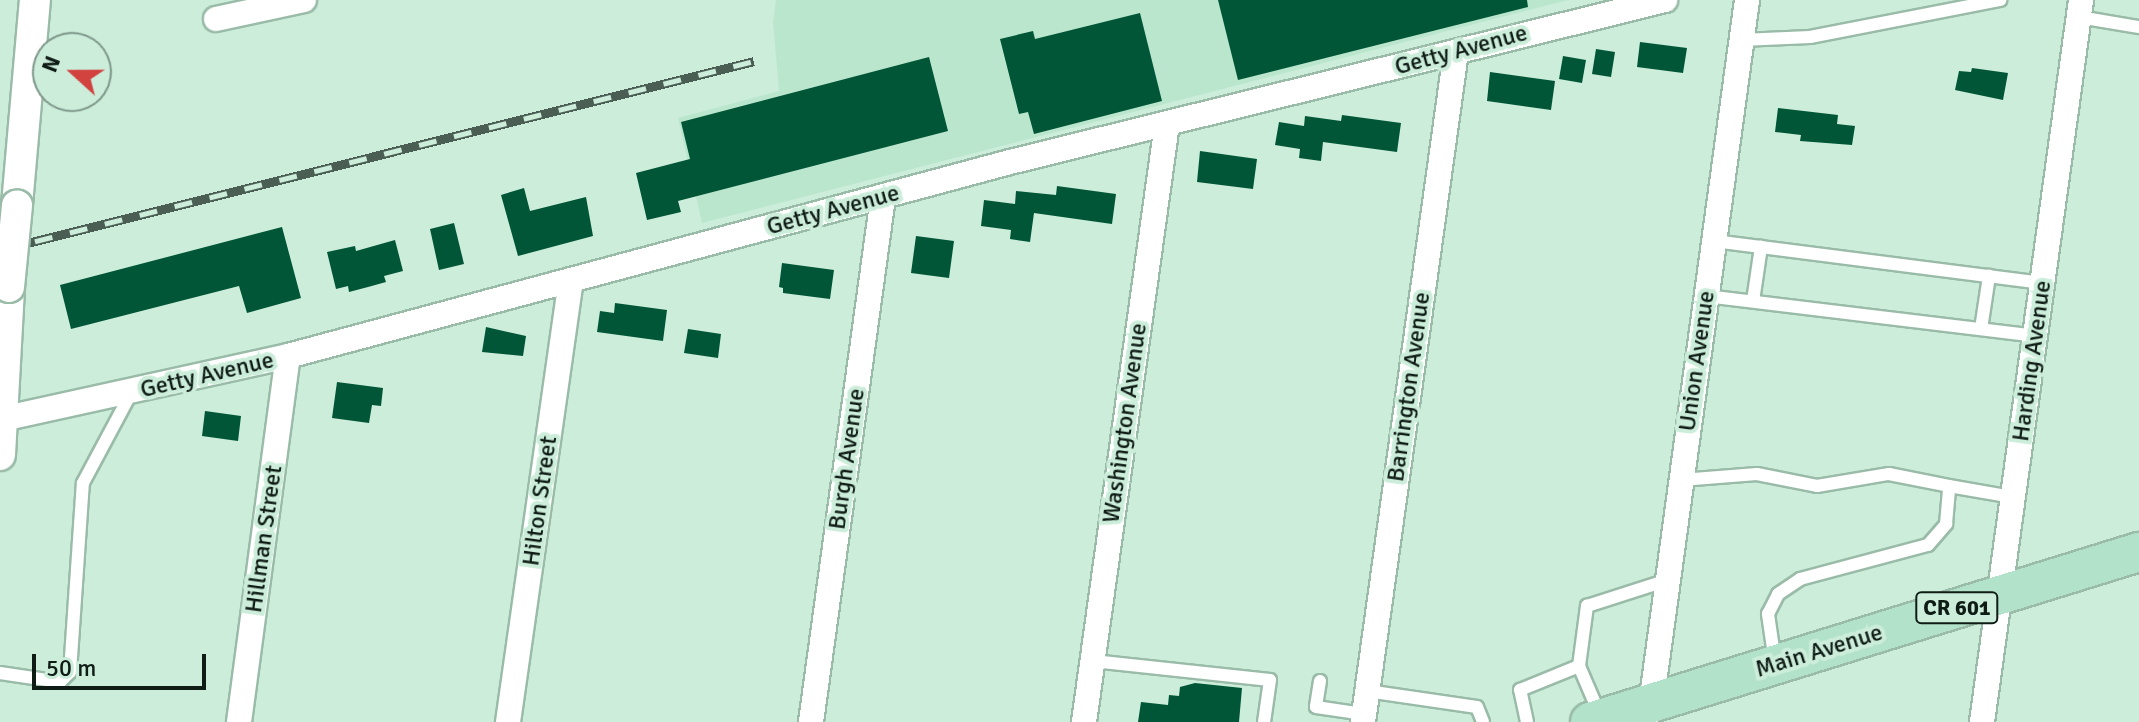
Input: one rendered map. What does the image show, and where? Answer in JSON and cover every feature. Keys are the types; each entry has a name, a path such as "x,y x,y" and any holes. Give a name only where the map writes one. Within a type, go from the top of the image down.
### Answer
{"main road":[{"name":"Main Avenue","path":"1596,720 1650,713 1776,665 2139,552"}],"street":[{"path":"0,455 9,287 35,0"},
{"name":"Getty Avenue","path":"2,419 288,356 883,197 1662,0"},
{"name":"Union Avenue","path":"1650,713 1747,0"},
{"path":"216,19 298,1"},
{"name":"Harding Avenue","path":"1982,722 2080,8"},
{"name":"Barrington Avenue","path":"1365,709 1456,52"},
{"name":"Washington Avenue","path":"1084,722 1167,124"},
{"name":"Burgh Avenue","path":"811,722 883,197"},
{"name":"Hilton Street","path":"508,722 571,280"},
{"name":"Hillman Street","path":"239,722 288,356"}],"lane":[{"path":"1741,40 1810,37 2000,0"},
{"path":"2080,8 2139,27"},
{"path":"1714,241 2042,283"},
{"path":"1753,301 1761,247"},
{"path":"1981,329 1989,276"},
{"path":"1706,296 2035,336"},
{"path":"0,673 60,682 70,672 83,483 131,393"},
{"path":"1681,480 1757,474 1817,486 1889,474 2013,497"},
{"path":"1776,665 1768,614 1778,594 1800,579 1928,545 1946,524 1949,486"},
{"path":"1596,720 1579,666 1587,606 1668,580"},
{"path":"1093,661 1270,680 1264,722"},
{"path":"1527,722 1520,690 1579,666"},
{"path":"1320,681 1316,707 1477,707 1483,722"}],"shaded area":[{"path":"776,0 1568,0 702,223 678,118 779,91 773,22"}],"building":[{"path":"1218,0 1527,0 1528,7 1238,80"},
{"path":"1140,13 1162,101 1034,134 1028,112 1019,114 1000,39 1033,31 1035,39"},
{"path":"1640,42 1687,48 1683,73 1637,67"},
{"path":"1596,49 1615,52 1611,77 1592,74"},
{"path":"1563,56 1586,60 1582,83 1559,79"},
{"path":"929,57 948,131 678,201 681,212 647,220 636,173 690,159 681,122"},
{"path":"1972,68 2008,73 2003,100 1955,90 1959,71 1971,72"},
{"path":"1490,72 1555,81 1551,110 1487,101"},
{"path":"1778,108 1838,115 1837,124 1855,126 1852,145 1800,141 1801,135 1775,132"},
{"path":"1342,115 1401,123 1397,152 1323,142 1321,161 1299,158 1300,149 1275,145 1279,122 1304,126 1305,116 1341,121"},
{"path":"1200,151 1257,159 1253,189 1197,182"},
{"path":"1057,186 1116,194 1112,224 1034,213 1030,242 1010,239 1011,230 981,226 984,200 1015,204 1016,191 1056,195"},
{"path":"524,188 530,211 586,197 593,236 518,256 501,195"},
{"path":"454,223 464,264 439,270 430,229"},
{"path":"282,227 301,298 247,313 239,286 71,329 60,285"},
{"path":"916,236 954,241 949,278 911,273"},
{"path":"395,240 403,271 384,276 386,282 368,287 349,292 348,286 336,289 327,252 355,246 356,251"},
{"path":"782,263 834,270 830,299 783,293 783,288 779,287"},
{"path":"615,303 667,310 663,341 597,332 600,311 614,313"},
{"path":"486,327 526,336 523,356 482,352"},
{"path":"688,329 721,334 718,358 684,353"},
{"path":"337,382 383,388 381,406 372,405 369,423 332,418"},
{"path":"205,411 241,416 238,441 202,436"},
{"path":"1195,683 1242,688 1239,722 1138,722 1141,702 1168,705 1169,695 1179,696 1180,687"}],"railway":[{"path":"0,250 754,61"}]}
